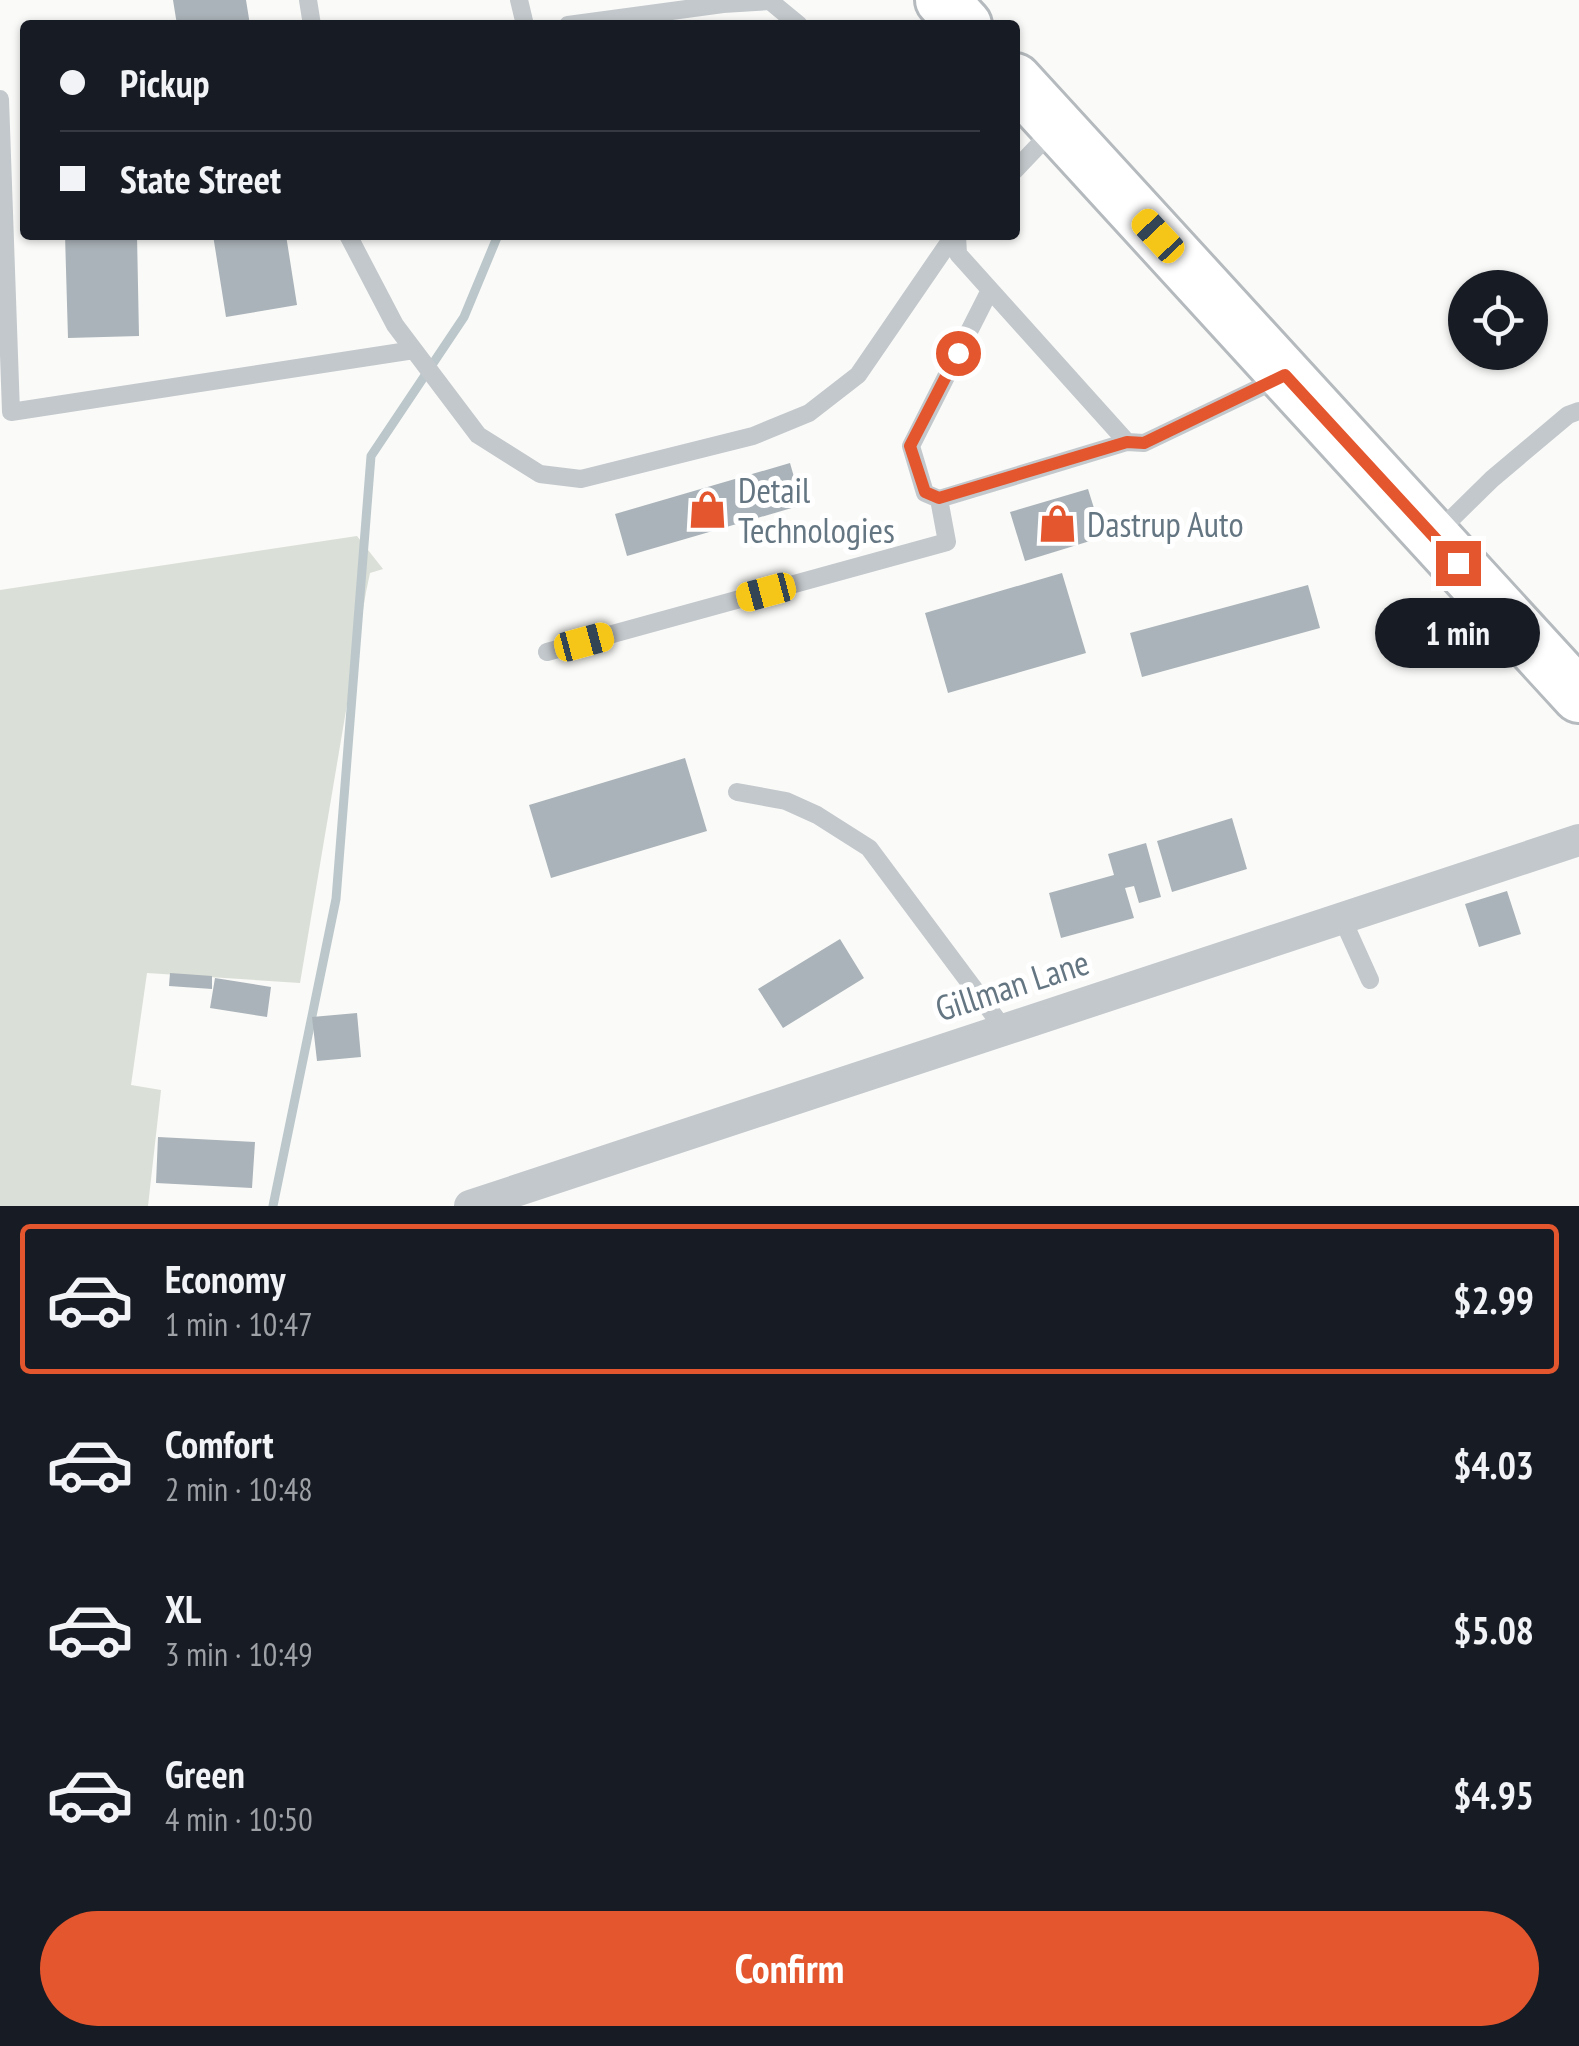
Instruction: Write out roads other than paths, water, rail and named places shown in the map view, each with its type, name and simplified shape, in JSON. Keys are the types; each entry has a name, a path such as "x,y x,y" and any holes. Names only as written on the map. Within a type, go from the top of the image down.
{"main road":[{"path":"942,0 960,20"},
{"path":"1020,85 1579,696"}],"street":[{"name":"Gillman Lane","path":"470,1206 1579,840"}],"lane":[{"path":"601,20 722,2 770,1 793,20"},
{"path":"0,99 6,413 414,350"},
{"path":"1020,165 1057,126"},
{"path":"351,240 395,325 478,435 540,474 581,479 753,436 809,414 858,376 953,240"},
{"path":"957,240 958,254 1127,442"},
{"path":"990,290 910,446 925,492 939,498 1127,442 1144,443 1285,375"},
{"path":"1434,537 1492,479 1568,415 1579,411"},
{"path":"548,652 948,542 939,498"},
{"path":"737,792 786,801 817,815 869,848 1004,1030"},
{"path":"1342,918 1370,980"}],"waterway":[{"path":"273,1206 336,899 371,456 464,317 496,240"}],"place":[{"name":"Detail Technologies","path":"708,510"},
{"name":"Dastrup Auto","path":"1057,524"}]}
